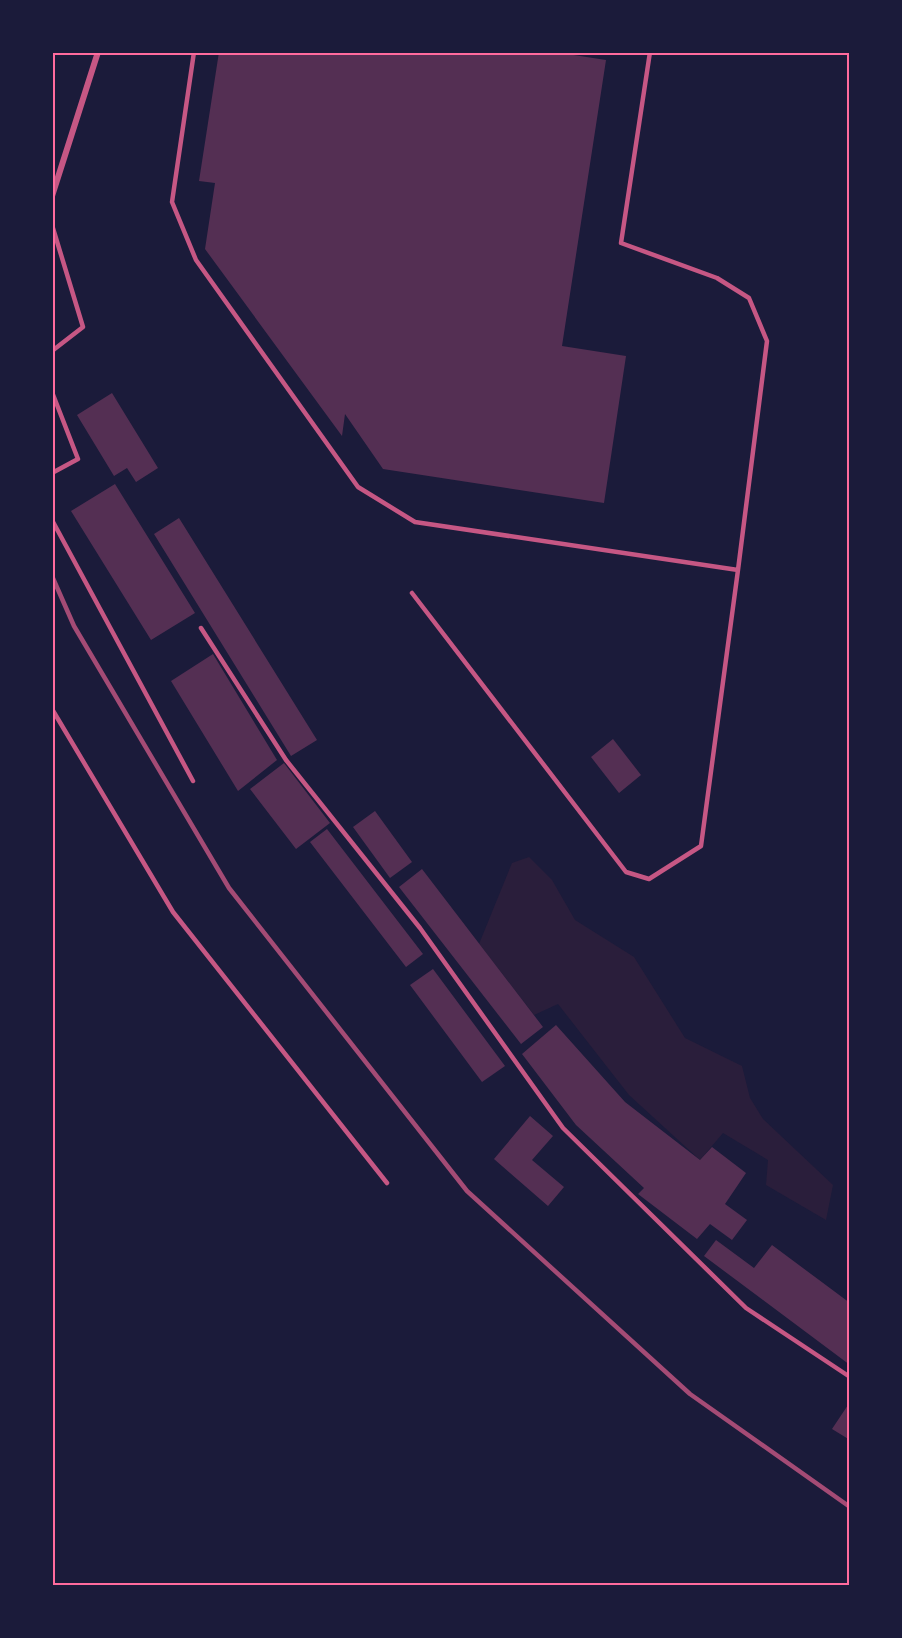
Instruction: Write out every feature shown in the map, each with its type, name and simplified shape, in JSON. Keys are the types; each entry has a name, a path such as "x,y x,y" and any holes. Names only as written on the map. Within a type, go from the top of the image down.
{"street":[{"path":"52,196 98,52"}],"lane":[{"path":"194,52 172,202 196,260 358,488 415,522 738,570"},
{"path":"412,593 626,872 649,879 701,846 767,341 749,298 717,278 621,243 650,52"},
{"path":"52,225 83,327 52,351"},
{"path":"52,392 78,459 52,473"},
{"path":"52,520 193,781"},
{"path":"201,628 286,760 420,928 563,1128 746,1308 849,1377"},
{"path":"52,709 173,912 387,1183"}],"shaded area":[{"path":"529,857 552,880 575,920 634,957 685,1038 742,1066 750,1098 763,1119 833,1185 826,1220 766,1185 768,1160 723,1133 700,1160 629,1095 558,1004 534,1015 479,944 512,863"}],"building":[{"path":"219,52 554,52 606,60 562,346 626,356 604,503 383,469 345,414 342,436 205,249 215,183 199,181"},
{"path":"112,393 158,468 136,482 127,468 114,476 77,415"},
{"path":"115,484 195,613 151,640 71,511"},
{"path":"179,518 317,740 291,756 154,534"},
{"path":"213,654 277,760 238,791 171,681"},
{"path":"613,739 641,775 619,793 591,757"},
{"path":"284,763 330,823 296,849 250,789"},
{"path":"375,811 412,862 390,878 353,827"},
{"path":"327,829 423,954 406,967 310,842"},
{"path":"422,869 543,1027 521,1044 399,887"},
{"path":"433,969 505,1066 482,1082 410,985"},
{"path":"556,1025 625,1102 700,1160 712,1147 746,1173 725,1204 747,1220 732,1240 710,1224 697,1239 638,1194 644,1188 576,1125 522,1054"},
{"path":"530,1116 553,1136 532,1160 564,1187 548,1206 494,1159"},
{"path":"716,1240 754,1268 772,1245 850,1303 850,1365 704,1256"},
{"path":"850,1402 850,1440 832,1429"}],"railway":[{"path":"52,576 74,626 229,888 467,1191 690,1394 850,1507"}]}
